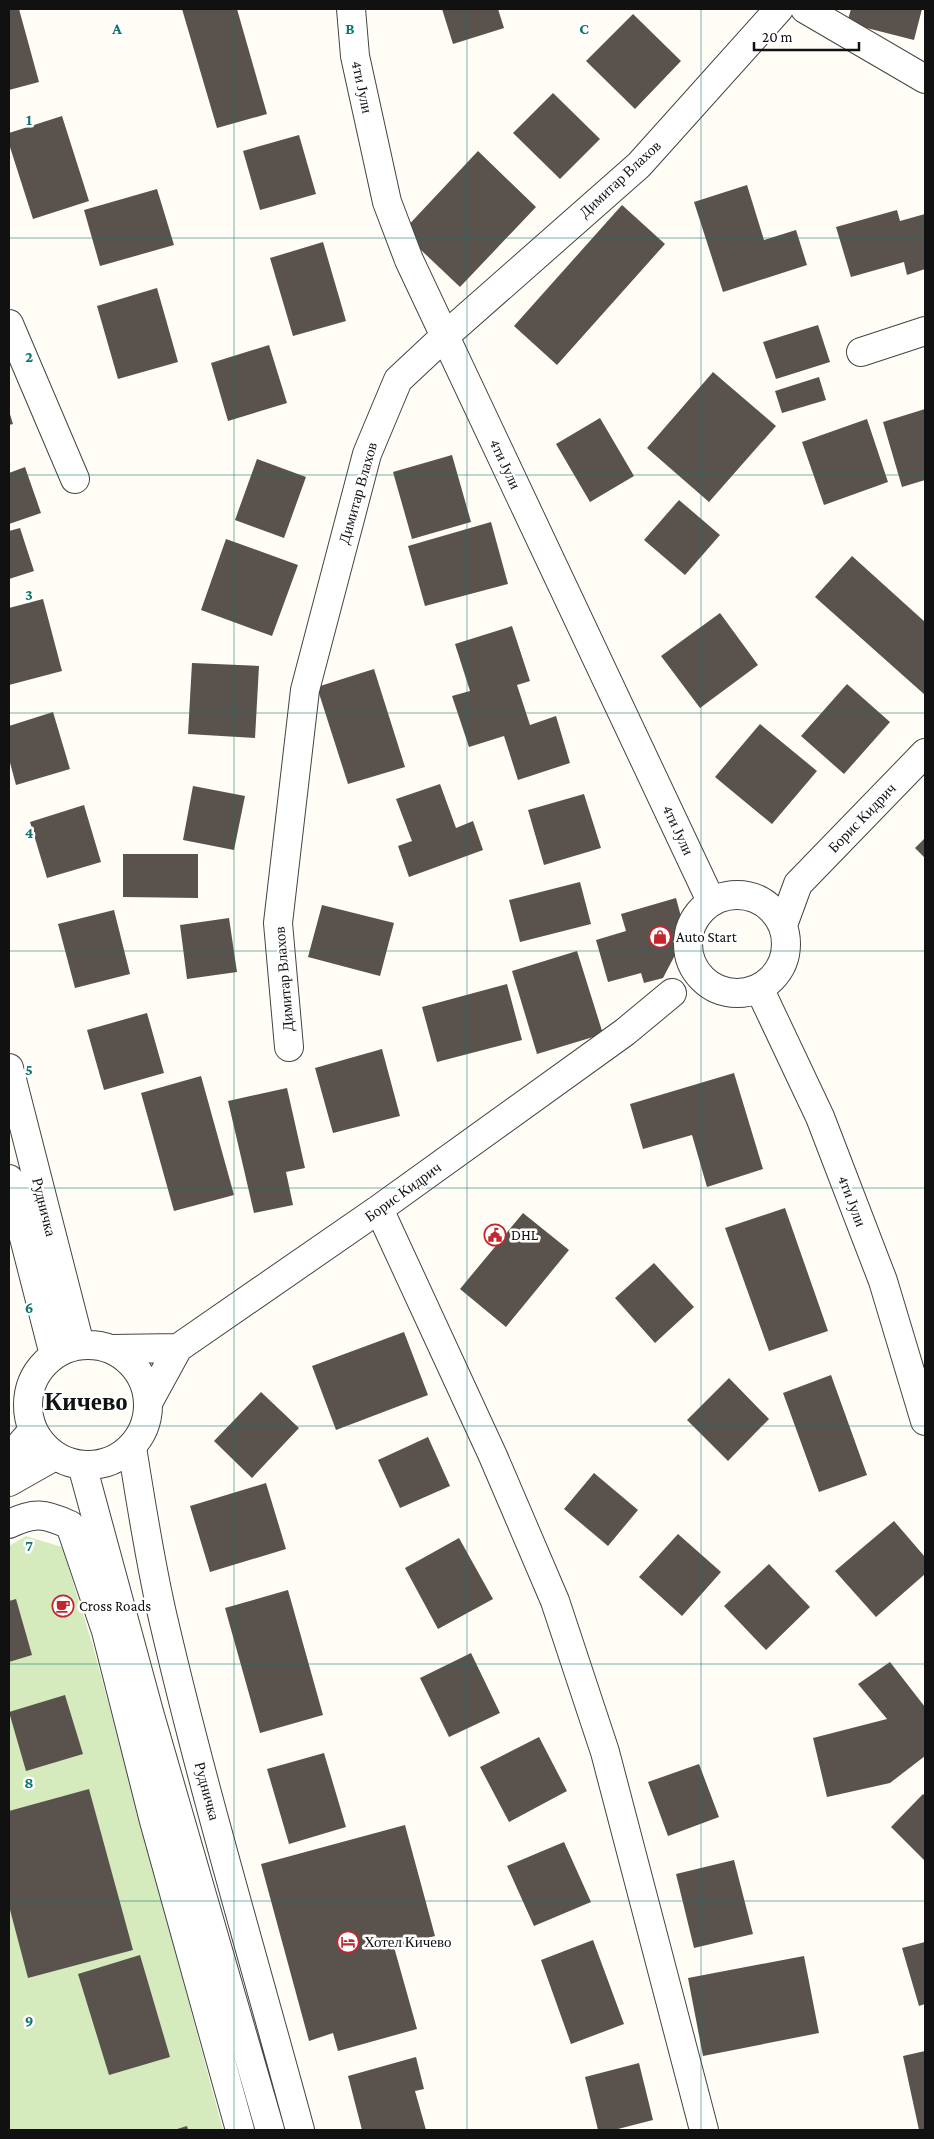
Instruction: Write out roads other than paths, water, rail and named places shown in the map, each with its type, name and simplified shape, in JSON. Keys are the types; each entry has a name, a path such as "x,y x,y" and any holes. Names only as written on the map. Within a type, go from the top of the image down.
{"street":[{"name":"4ти Јули","path":"352,9 355,56 387,202 409,260 711,901"},
{"name":"Димитар Влахов","path":"289,1046 278,923 305,690 367,454 398,380 445,336 639,165 779,9"},
{"path":"805,9 925,79"},
{"path":"9,324 75,479"},
{"path":"861,352 925,331"},
{"name":"Борис Кидрич","path":"798,884 925,753"},
{"path":"714,988 672,993 688,953 689,933 697,915 711,901 731,895 752,896 798,884"},
{"path":"783,925 798,884"},
{"path":"688,953 697,973 714,988 728,993 744,993 759,988 775,975 784,957 786,942 783,925 770,907 752,896"},
{"name":"4ти Јули","path":"759,988 820,1117 880,1272 925,1422"},
{"name":"Борис Кидрич","path":"149,1402 178,1348 379,1209 625,1032 672,993"},
{"name":"Рудничка","path":"9,1068 80,1345"},
{"name":"Рудничка","path":"9,1178 54,1355"},
{"path":"379,1209 493,1456 555,1601 605,1752 704,2130"},
{"path":"111,1349 126,1358 138,1370 145,1385 149,1402 148,1418 142,1434 132,1447 117,1458 100,1464 82,1465 55,1456 42,1444 33,1430 28,1414 28,1396 33,1381 42,1366 54,1355 67,1348 80,1345 96,1345 111,1349 178,1348"},
{"path":"9,1458 33,1430"},
{"name":"Рудничка","path":"132,1447 146,1535 163,1618 206,1786 300,2130"},
{"path":"9,1482 55,1456"},
{"path":"82,1465 151,1721 270,2130"},
{"path":"9,1524 26,1516 50,1516 70,1525 106,1631 154,1821 240,2130"}],"place":[{"name":"Auto Start","path":"660,937"},
{"name":"DHL","path":"495,1235"},
{"name":"Cross Roads","path":"63,1606"},
{"name":"Хотел Кичево","path":"348,1942"}],"district":[{"name":"Кичево","path":"86,1401"}]}
